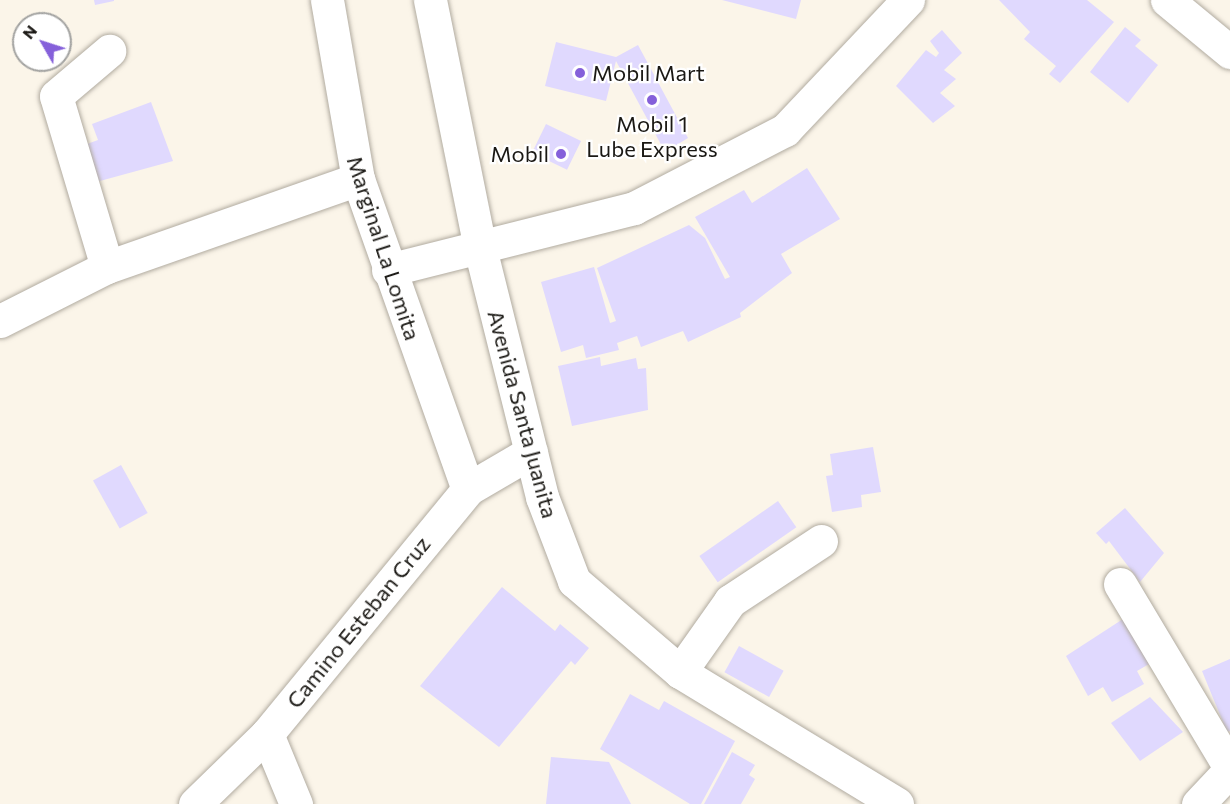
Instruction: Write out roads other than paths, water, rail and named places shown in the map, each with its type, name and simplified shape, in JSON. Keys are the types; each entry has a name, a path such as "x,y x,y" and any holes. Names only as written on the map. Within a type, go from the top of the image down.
{"street":[{"name":"Marginal La Lomita","path":"327,0 358,179 388,270 468,489"},
{"name":"Avenida Santa Juanita","path":"430,0 479,244 531,452 574,581 680,672 897,804"},
{"path":"388,270 479,244 634,208 786,130 908,0"},
{"path":"1167,0 1230,52"},
{"path":"107,267 56,96 109,51"},
{"path":"0,321 107,267 358,179"},
{"name":"Camino Esteban Cruz","path":"195,804 267,734 468,489 531,452"},
{"path":"680,672 730,600 821,541"},
{"path":"1120,584 1230,769 1198,804"},
{"path":"267,734 296,804"}],"place":[{"name":"Mobil Mart","path":"580,73"},
{"name":"Mobil 1 Lube Express","path":"652,100"},
{"name":"Mobil","path":"561,154"}]}
